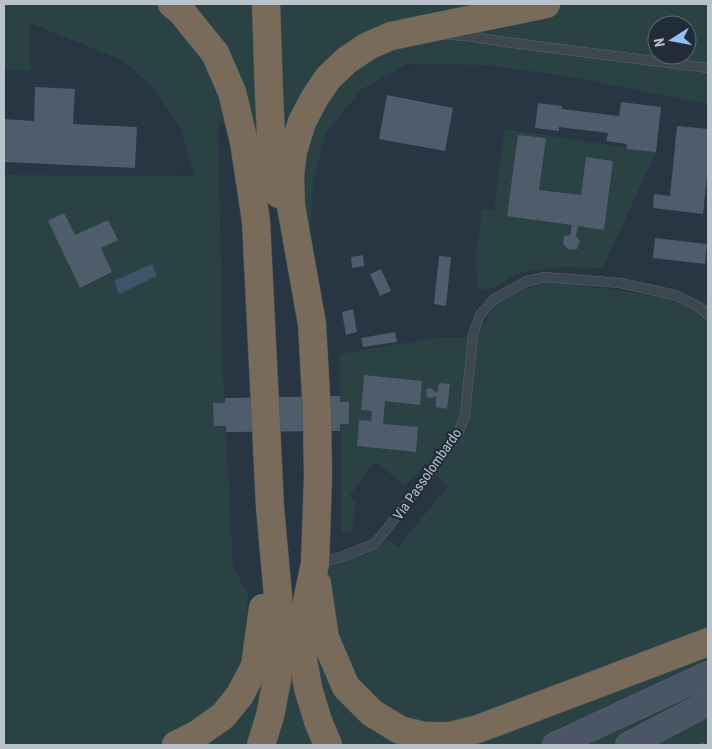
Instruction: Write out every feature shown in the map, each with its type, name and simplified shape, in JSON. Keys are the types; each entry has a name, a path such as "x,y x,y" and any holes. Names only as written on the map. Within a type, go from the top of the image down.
{"highway":[{"path":"172,4 215,53 232,92 244,142 256,221"},
{"path":"253,4 253,137 256,221 270,507 278,596 277,680 270,716 261,745"},
{"path":"266,4 272,156 281,210 312,324"},
{"path":"546,4 391,36 368,46 347,60 328,78 302,122 293,151 290,176 291,206 312,324 318,477 315,564 325,638 346,686 372,713 400,730 424,736 450,736 478,729 708,642"},
{"path":"176,745 196,735 223,716 240,695 255,666 264,603 270,507"},
{"path":"315,564 303,620 303,659 308,688 328,745"}],"main road":[{"path":"555,745 708,674"},
{"path":"628,745 708,703"}],"lane":[{"path":"410,33 468,36 708,68"},
{"name":"Via Passolombardo","path":"315,564 341,557 374,544 427,478 458,434 466,415 473,335 480,315 494,299 527,281 545,277 620,283 675,295 698,306 708,316"}],"path":[{"path":"700,745 708,741"}],"green space":[{"path":"4,4 708,4 708,104 559,75 485,65 408,64 362,89 325,134 313,184 310,231 297,174 307,135 218,123 223,371 233,568 248,593 246,630 313,651 322,566 389,540 398,547 448,486 426,464 405,485 375,462 349,496 356,502 352,533 341,532 340,354 440,337 478,337 496,302 535,279 708,303 708,745 4,745 4,175 194,176 181,129 155,89 122,60 30,23 30,71 4,70"},
{"path":"504,129 656,152 603,268 561,267 518,273 489,290 477,289 476,254 482,209 494,210"}],"water":[{"path":"152,264 157,276 119,294 114,281"}],"building":[{"path":"35,87 75,89 73,124 137,127 135,168 4,162 4,119 34,121"},
{"path":"387,95 453,108 445,151 379,139"},
{"path":"621,102 661,107 656,152 626,149 627,144 606,141 608,133 559,127 559,131 535,128 538,103 562,106 562,109 619,116"},
{"path":"677,126 708,129 708,165 703,214 653,208 654,194 670,196"},
{"path":"518,135 546,138 539,190 581,195 586,157 613,161 604,230 578,226 576,236 580,241 577,249 569,250 563,244 564,236 570,235 572,225 507,216"},
{"path":"64,213 75,235 108,220 118,240 101,248 112,272 80,288 48,221"},
{"path":"655,238 707,244 705,264 653,258"},
{"path":"363,255 364,266 352,268 351,257"},
{"path":"439,256 451,257 446,306 434,304"},
{"path":"381,269 391,291 380,296 370,274"},
{"path":"353,309 357,332 346,335 342,312"},
{"path":"395,332 397,342 363,347 361,338"},
{"path":"364,375 422,381 420,405 385,401 383,424 418,427 416,452 357,446 359,420 371,421 372,411 361,410"},
{"path":"439,383 450,384 447,409 436,407 436,396 432,398 427,397 426,390 430,388 437,393"},
{"path":"340,396 340,402 349,402 349,424 340,424 340,431 226,432 226,426 214,426 213,403 225,403 225,398"}]}
